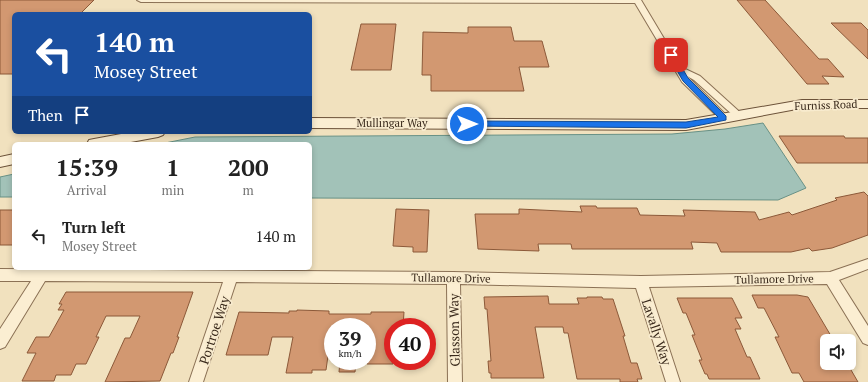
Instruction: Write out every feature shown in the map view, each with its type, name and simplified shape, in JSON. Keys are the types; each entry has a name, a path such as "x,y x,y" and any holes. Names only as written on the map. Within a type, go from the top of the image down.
{"street":[{"path":"141,0 637,0 680,69 685,80 724,118"},
{"path":"680,69 697,78 738,115"},
{"name":"Furniss Road","path":"738,115 802,104 868,104"},
{"name":"Mullingar Way","path":"312,123 686,125 738,115"},
{"path":"105,142 147,134"},
{"path":"0,162 12,159"},
{"path":"830,278 868,264"},
{"name":"Tullamore Drive","path":"0,274 453,278 641,282 830,278 868,338"},
{"path":"0,342 42,275"},
{"name":"Portroe Way","path":"196,382 231,277"},
{"name":"Glasson Way","path":"453,278 455,382"},
{"name":"Lavally Way","path":"641,282 673,382"}],"water":[{"path":"763,123 806,188 778,200 312,198 312,142 170,142 195,137 672,134 725,129"},
{"path":"12,174 12,197 0,197 0,177"}],"building":[{"path":"0,0 94,0 82,12 12,12 12,74 0,74"},
{"path":"737,0 765,0 819,59 828,59 844,77 822,76 829,84 807,84"},
{"path":"831,23 861,23 868,30 868,59"},
{"path":"361,24 396,24 391,70 351,70"},
{"path":"468,27 511,27 514,41 542,41 549,67 519,67 524,91 431,91 431,75 422,75 423,32 468,33"},
{"path":"779,136 844,136 845,138 868,138 868,163 797,163"},
{"path":"864,192 868,196 868,235 832,248 812,251 809,248 791,252 721,252 717,243 691,242 693,249 572,249 571,244 538,244 539,251 478,249 475,214 519,214 519,209 582,212 580,206 596,206 597,208 637,208 640,215 685,216 683,210 755,212 759,220 789,212 792,215 837,200 835,198"},
{"path":"396,209 429,210 427,252 413,252 413,247 393,246"},
{"path":"0,210 12,210 12,245 0,245"},
{"path":"66,292 193,292 177,337 179,337 160,381 105,382 125,338 130,338 140,316 106,316 96,337 99,337 86,364 76,364 71,375 56,375 54,381 22,381 36,353 27,353 36,337 49,337 64,310 58,310 62,304 59,304"},
{"path":"752,295 797,295 808,297 830,334 820,334 820,370 851,370 858,382 804,382 799,373 792,373 775,337 779,337 764,308 758,308"},
{"path":"548,296 549,304 579,304 577,298 587,297 613,299 625,336 623,336 631,363 637,363 642,379 637,379 638,382 620,382 620,379 577,379 568,333 564,333 563,327 535,327 544,378 491,378 488,361 491,361 487,309 485,309 484,297"},
{"path":"677,298 732,298 742,318 735,318 741,329 735,329 747,357 750,357 760,379 709,379 707,374 705,374 699,360 702,360 692,335 695,335 686,313 683,313"},
{"path":"289,311 329,311 329,314 404,312 404,318 384,318 384,364 376,364 376,318 324,318 324,370 312,370 312,373 286,373 293,337 272,337 268,355 226,355 239,312 289,313"},
{"path":"339,370 355,370 355,372 339,372"}],"route":[{"path":"467,124 686,125 724,118 685,80 671,55"}]}
